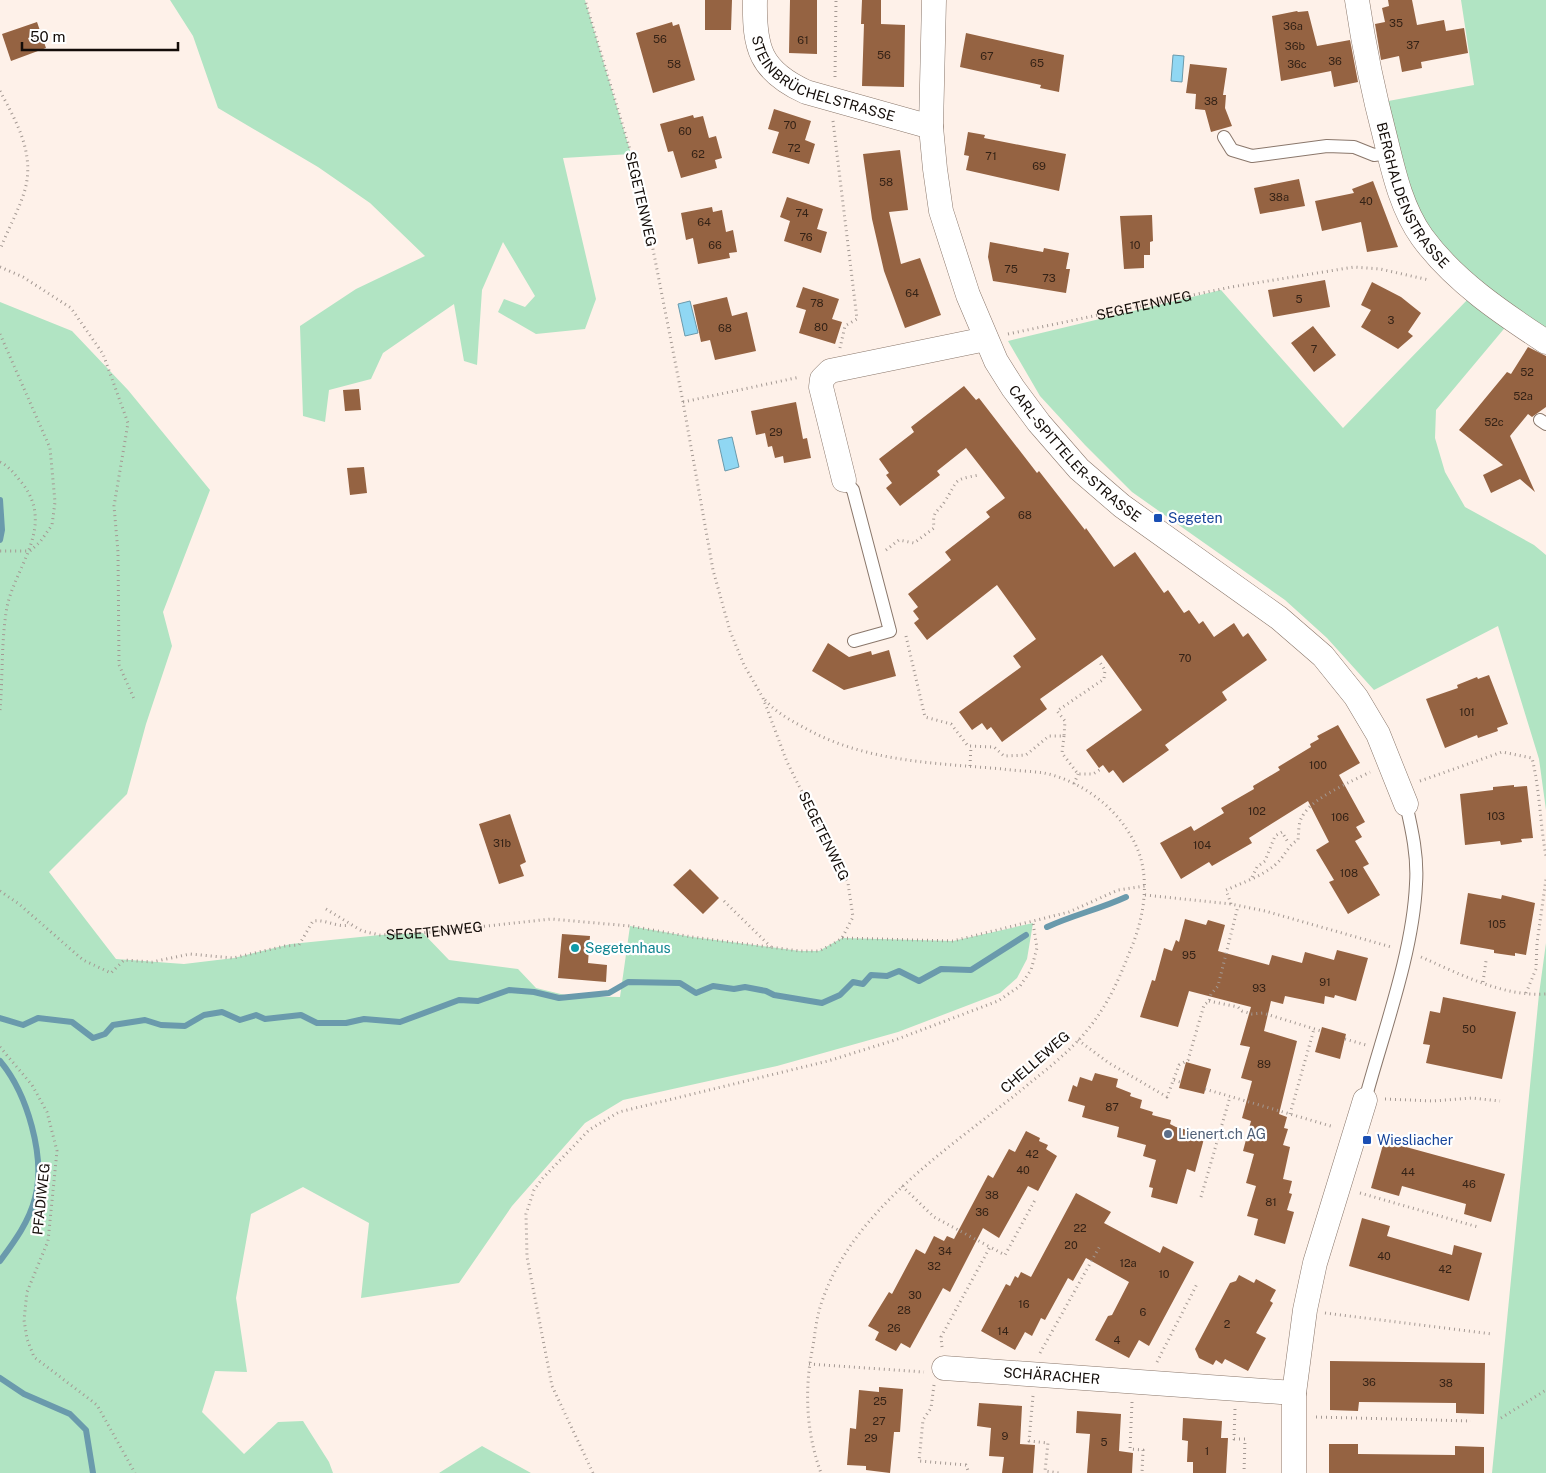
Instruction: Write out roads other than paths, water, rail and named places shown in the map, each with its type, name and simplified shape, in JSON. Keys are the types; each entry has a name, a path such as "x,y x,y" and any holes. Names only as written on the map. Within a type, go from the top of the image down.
{"street":[{"name":"STEINBRÜCHELSTRASSE","path":"755,0 757,41 765,61 774,74 788,84 806,92 931,127"},
{"name":"CARL-SPITTELER-STRASSE","path":"934,0 931,127 941,211 953,252 986,339 1013,388 1039,423 1079,468 1122,506 1279,618 1328,662 1356,697 1378,734 1403,796"},
{"name":"BERGHALDENSTRASSE","path":"1357,0 1377,105 1389,153 1402,197 1422,237 1469,286 1546,342"},
{"path":"844,480 821,387 832,374 986,339"},
{"path":"1294,1473 1294,1392 1305,1310 1315,1263 1365,1100"},
{"name":"SCHÄRACHER","path":"938,1378 1035,1374 1294,1392"}],"lane":[{"path":"1224,137 1232,150 1252,156 1327,146 1354,147 1374,155 1389,153"},
{"path":"844,480 853,490 890,631 854,641"},
{"path":"1365,1100 1406,951 1416,883 1414,841 1403,796"}],"water":[{"path":"1173,55 1184,56 1182,82 1171,81"},
{"path":"690,301 698,333 685,336 678,304"},
{"path":"732,437 739,467 725,471 718,440"}],"waterway":[{"path":"0,500 2,530 0,540"},
{"path":"1047,927 1126,897"},
{"path":"0,1018 23,1025 38,1018 72,1022 93,1038 105,1034 113,1025 145,1020 161,1025 185,1026 204,1015 222,1012 240,1020 256,1015 265,1019 301,1015 317,1023 346,1023 364,1019 400,1022 459,1000 478,1001 509,990 534,992 559,998 609,993 628,982 680,983 696,993 713,986 734,989 745,987 766,991 774,995 822,1003 840,995 853,982 863,984 871,975 887,976 899,971 919,981 941,969 971,970 1026,935"},
{"path":"0,1061 10,1074 26,1108 32,1126 38,1164 38,1182 29,1215 11,1247 0,1261"},
{"path":"0,1378 24,1394 70,1414 86,1430 93,1473"}],"place":[{"name":"Segeten","path":"1158,518"},
{"name":"Segetenhaus","path":"575,948"},
{"name":"Lienert.ch AG","path":"1168,1134"},
{"name":"Wiesliacher","path":"1367,1140"}]}
